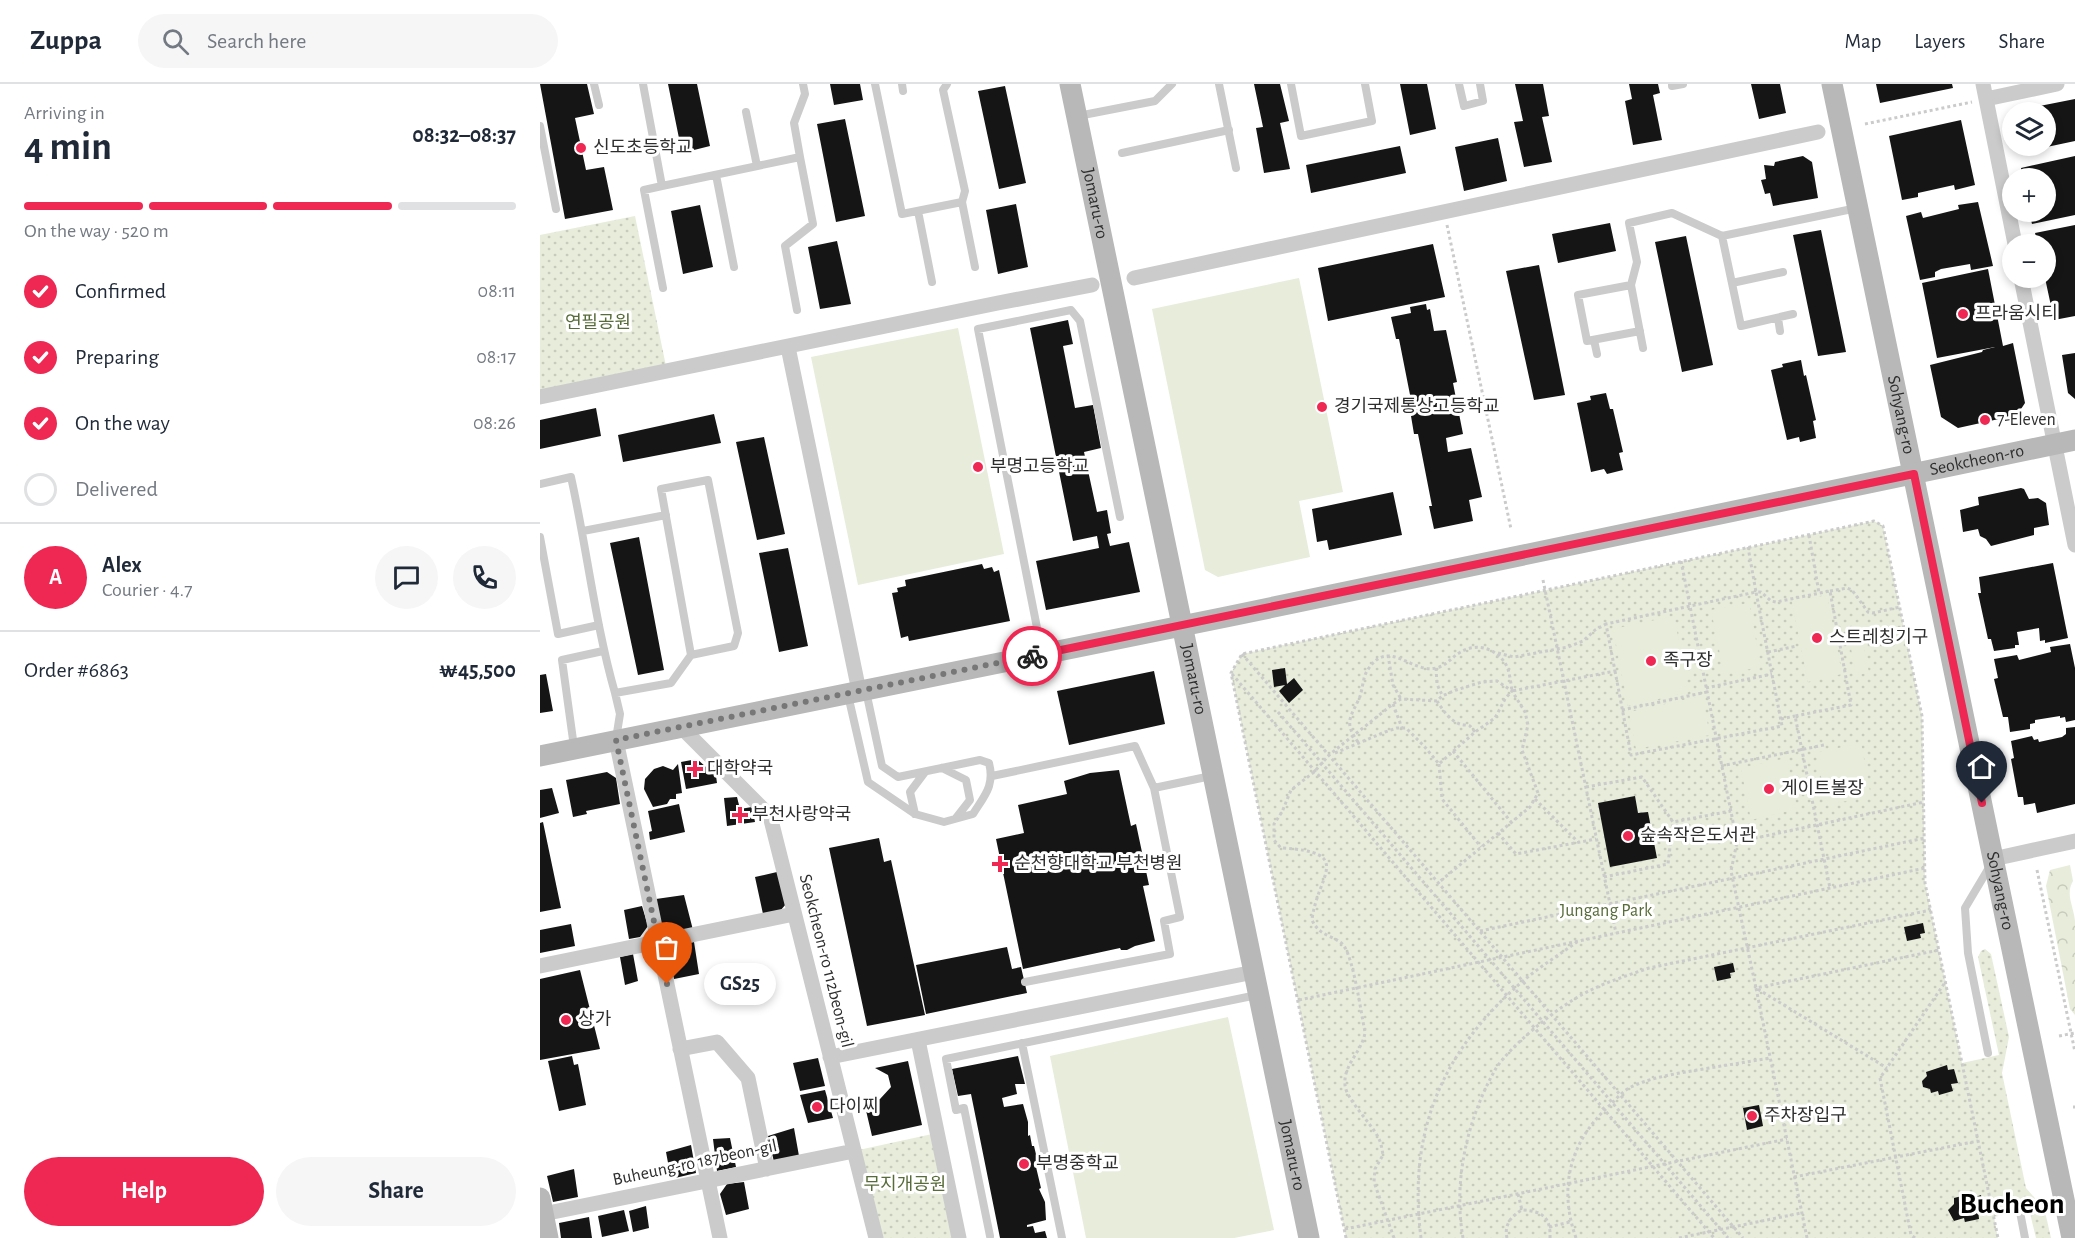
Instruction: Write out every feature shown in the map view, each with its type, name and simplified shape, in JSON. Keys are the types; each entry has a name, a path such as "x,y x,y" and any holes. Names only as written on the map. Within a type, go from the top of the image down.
{"street":[{"name":"Jomaru-ro","path":"1070,84 1309,1238"},
{"name":"Sohyang-ro","path":"1832,84 2072,1238"},
{"path":"2013,234 1984,92 2057,84"},
{"path":"1134,278 1818,132"},
{"path":"540,397 1092,285"},
{"path":"2024,288 2065,442 2075,545"},
{"path":"788,347 857,691"},
{"name":"Seokcheon-ro","path":"540,756 1181,626 2065,442"},
{"name":"Seokcheon-ro 112beon-gil","path":"681,727 770,816 876,1238"},
{"path":"616,740 720,1238"},
{"path":"1994,859 2075,841"},
{"path":"540,966 795,914"},
{"path":"831,1057 1254,972"},
{"path":"918,1040 958,1238"},
{"path":"680,1049 717,1042 748,1078 767,1169"},
{"name":"Buheung-ro 187beon-gil","path":"542,1206 708,1181 854,1151"},
{"path":"542,1206 548,1238"}],"lane":[{"path":"594,84 598,105"},
{"path":"643,84 662,186"},
{"path":"797,310 785,246 813,224 794,123 805,94 803,84"},
{"path":"875,84 902,214 962,202"},
{"path":"947,84 943,90 965,190 962,202 975,267"},
{"path":"1077,117 1155,101 1172,84"},
{"path":"1219,84 1236,168"},
{"path":"1291,84 1301,136 1372,121 1365,84"},
{"path":"1459,84 1464,106 1483,101 1480,84"},
{"path":"1672,84 1672,86 1683,84"},
{"path":"746,112 757,166"},
{"path":"540,126 556,209"},
{"path":"1122,153 1229,130"},
{"path":"663,288 644,190 800,157"},
{"path":"716,175 734,267"},
{"path":"1643,348 1631,285 1637,262 1629,223 1672,213 1722,236 1858,208"},
{"path":"918,211 932,282"},
{"path":"1722,236 1741,326 1793,314"},
{"path":"1732,283 1783,272"},
{"path":"1631,285 1578,295 1587,341 1640,331"},
{"path":"1042,654 978,329 1071,310 1080,321 1120,517"},
{"path":"1778,318 1780,331"},
{"path":"1594,340 1597,354"},
{"path":"540,484 571,477 583,531 603,651 620,714 616,740"},
{"path":"615,693 671,683 691,655 734,646 738,633 708,480 661,489 691,655"},
{"path":"583,531 666,515"},
{"path":"540,537 558,634 599,626"},
{"path":"575,749 562,660 603,651"},
{"path":"857,691 882,766 898,777 980,760 989,763 992,776 990,786 973,814 944,822 915,814 868,782 857,691"},
{"path":"992,776 1135,746 1154,788 1180,917 1164,921 1170,954 1025,982"},
{"path":"942,768 966,780 970,800 955,819"},
{"path":"915,814 910,792 925,772"},
{"path":"1154,788 1212,775"},
{"path":"1988,1053 1968,952 1965,909 1994,859"},
{"path":"990,1236 964,1108 956,1110 946,1059 1258,994"},
{"path":"1022,1044 1062,1238"},
{"path":"2020,1212 2025,1238"}],"path":[{"path":"1865,124 1984,92"},
{"path":"1444,211 1511,530"},
{"path":"1346,1238 1231,673 1242,654 1874,521 1884,526 1922,716 1925,883 1998,1238"},
{"path":"1809,535 1820,593"},
{"path":"1606,624 1631,755 1782,726 1748,547"},
{"path":"1681,561 1737,842 1731,871 1732,878 1807,1238"},
{"path":"1543,580 1616,933"},
{"path":"1358,742 1349,727 1349,719 1360,698 1365,674 1371,664 1388,655 1399,657 1427,669 1444,665 1459,653 1477,647 1514,657 1584,642 1595,630 1606,624 1756,592 1761,592 1774,602 1847,588 1852,590 1865,609 1873,613 1900,607"},
{"path":"1781,719 1851,705 1830,591"},
{"path":"1768,652 1797,646"},
{"path":"1497,653 1507,667 1512,691"},
{"path":"1242,654 1743,1238"},
{"path":"1388,655 1393,685 1401,699"},
{"path":"1436,668 1437,684 1443,696"},
{"path":"1439,764 1474,732 1495,718 1512,691 1615,671"},
{"path":"1231,673 1714,1238"},
{"path":"1622,710 1772,674"},
{"path":"1394,1238 1374,1181 1375,1168 1383,1155 1379,1138 1355,1106 1345,1086 1348,1064 1365,1038 1350,964 1343,945 1321,932 1312,920 1317,897 1326,876 1325,861 1315,852 1281,848 1274,840 1274,821 1282,812 1291,790 1353,735 1401,699 1437,701 1468,685 1488,681 1502,684 1512,691 1526,712 1528,725 1522,750 1538,793 1530,807 1438,883"},
{"path":"1437,701 1447,715 1460,724 1470,726 1474,732"},
{"path":"1393,704 1402,728"},
{"path":"1278,712 1728,1238"},
{"path":"1796,716 1830,888"},
{"path":"1329,755 1386,732 1406,728 1439,764 1442,799 1481,847"},
{"path":"1721,766 1824,745"},
{"path":"1454,751 1511,822"},
{"path":"1586,787 1642,777 1673,822 1668,864 1604,877"},
{"path":"1535,799 1578,842"},
{"path":"1737,842 1924,802"},
{"path":"1673,822 1731,811"},
{"path":"1498,833 1516,854 1596,839"},
{"path":"1480,932 1925,838"},
{"path":"1298,1000 1925,868"},
{"path":"2037,870 2073,1033 2075,1053"},
{"path":"1463,1238 1460,1192 1467,1139 1474,1115 1496,1070 1511,1051 1572,1000 1611,981 1649,968 1931,910"},
{"path":"1421,1238 1417,1184 1419,1161 1434,1102 1444,1078 1467,1039 1507,996 1523,981 1578,941"},
{"path":"1756,988 1939,950"},
{"path":"1915,1238 1911,1235 1880,1078 1946,981"},
{"path":"1756,988 1887,1068"},
{"path":"2059,1036 2073,1033"},
{"path":"1576,1238 1570,1222 1568,1184 1573,1154 1592,1122 1604,1110 1629,1088 1662,1076 1770,1058"},
{"path":"1345,1229 1787,1139"},
{"path":"1794,1177 1978,1140"},
{"path":"1518,1194 1522,1210"},
{"path":"1507,1238 1507,1224 1514,1214 1522,1210 1542,1214 1550,1227 1550,1238"},
{"path":"1679,1238 1802,1213"},
{"path":"1550,1227 1570,1222"}],"green space":[{"name":"연필공원","path":"635,216 667,371 540,397 540,235"},
{"path":"1299,278 1343,492 1299,501 1310,557 1218,577 1205,570 1152,309"},
{"path":"958,328 1004,554 858,585 811,357"},
{"name":"Jungang Park","path":"1874,521 1883,526 1922,716 1925,883 1962,1063 1999,1055 1978,957 1985,949 1991,954 2009,1037 2002,1073 2026,1188 2040,1204 2046,1216 2051,1238 2036,1238 2029,1209 1994,1217 1998,1238 1346,1238 1231,673 1242,654"},
{"name":"스트레칭기구","path":"1827,595 1842,674 1808,682 1792,602"},
{"path":"1749,603 1761,667 1724,674 1711,610"},
{"name":"족구장","path":"1674,616 1689,692 1628,706 1613,629"},
{"path":"1866,624 1869,635 1862,637 1869,673 1856,675 1847,627"},
{"path":"1702,696 1710,735 1636,749 1629,712"},
{"name":"게이트볼장","path":"1861,743 1871,796 1827,805 1816,753"},
{"name":"게이트볼장","path":"1787,758 1797,809 1751,820 1741,768"},
{"path":"2070,865 2073,881 2070,896 2075,921 2075,1015 2070,1009 2046,886 2050,870"},
{"path":"1228,1017 1274,1230 1234,1238 1086,1238 1050,1056"},
{"name":"무지개공원","path":"937,1133 959,1238 876,1238 854,1151"}],"building":[{"name":"신도초등학교","path":"540,84 587,84 594,114 575,118 586,170 604,167 613,210 565,219"},
{"path":"668,84 697,84 710,146 682,153"},
{"path":"830,84 860,84 863,100 834,105"},
{"path":"1254,84 1280,84 1289,121 1280,123 1290,169 1264,173 1256,128 1263,127"},
{"path":"1400,84 1427,84 1436,129 1410,135"},
{"path":"1515,84 1543,84 1549,116 1542,117 1552,162 1524,167 1514,122 1523,121"},
{"path":"1629,84 1658,84 1660,93 1653,95 1662,140 1633,145 1625,101 1632,99"},
{"path":"1751,84 1780,84 1786,113 1759,119"},
{"path":"1876,84 1952,84 1953,88 1880,103"},
{"path":"1005,86 1026,183 999,189 978,91"},
{"path":"2075,99 2075,141 2056,145 2056,103"},
{"path":"845,119 865,216 836,222 817,124"},
{"path":"1961,120 1975,185 1955,190 1954,185 1918,193 1918,197 1902,200 1889,136"},
{"path":"1498,138 1507,181 1464,191 1455,147"},
{"path":"1400,146 1406,173 1311,193 1306,165"},
{"path":"1803,156 1812,162 1818,198 1773,206 1770,193 1765,194 1761,180 1766,179 1764,165 1774,166 1775,162"},
{"path":"2075,156 2075,215 2056,219 2056,168 2021,168"},
{"path":"1978,202 1993,266 1971,270 1970,264 1941,269 1935,272 1935,277 1920,280 1906,216 1921,212 1923,218 1959,209 1958,205"},
{"path":"1016,204 1028,267 998,274 986,210"},
{"path":"700,205 713,267 683,274 671,211"},
{"path":"1610,223 1616,251 1558,263 1552,234"},
{"path":"2075,225 2075,316 2054,320 2047,288 2056,288 2056,234 2035,233"},
{"path":"1821,230 1846,352 1818,356 1793,235"},
{"path":"1686,236 1713,365 1682,372 1655,242"},
{"path":"837,241 851,304 820,309 808,247"},
{"path":"1433,244 1445,297 1328,321 1318,268"},
{"path":"1539,265 1565,395 1534,400 1506,271"},
{"path":"1988,269 2003,346 2013,343 2025,403 2017,415 1958,428 1941,417 1930,365 1995,347 1937,358 1922,283"},
{"name":"경기국제통상고등학교","path":"1426,304 1427,310 1430,309 1434,331 1446,330 1457,382 1453,383 1463,434 1446,438 1448,452 1471,448 1482,497 1469,500 1473,521 1434,529 1429,506 1432,506 1418,434 1414,434 1410,410 1413,410 1399,339 1396,339 1391,317 1411,313 1410,307"},
{"path":"1068,320 1073,344 1063,346 1075,408 1093,405 1101,448 1084,452 1097,512 1107,510 1111,533 1107,534 1110,546 1129,542 1140,592 1046,610 1036,561 1099,548 1097,536 1073,541 1030,328"},
{"path":"2075,353 2075,399 2068,393 2062,355"},
{"path":"1801,360 1816,420 1813,421 1816,438 1800,442 1799,437 1787,440 1771,370 1783,367 1782,364"},
{"path":"1606,393 1610,409 1613,409 1623,452 1619,453 1623,470 1607,474 1604,469 1591,472 1577,403 1591,400 1590,396"},
{"path":"596,408 601,436 540,449 540,420"},
{"path":"714,414 721,443 623,462 618,435"},
{"path":"764,437 785,534 757,540 736,442"},
{"path":"2024,489 2029,499 2038,498 2046,503 2049,525 2034,528 2034,535 1991,546 1986,539 1980,536 1978,529 1963,532 1960,510 1979,505 1978,497"},
{"path":"1393,492 1402,535 1329,550 1327,540 1317,542 1312,509"},
{"path":"639,537 664,670 638,675 610,543"},
{"path":"788,548 808,646 779,652 759,553"},
{"path":"2053,563 2068,638 2045,643 2045,640 2040,641 2039,628 2017,632 2019,645 2015,645 2015,648 1994,651 1991,639 1988,639 1978,593 1981,593 1979,577"},
{"path":"982,564 984,569 992,567 994,572 999,570 1010,621 909,641 908,636 901,638 892,593 898,592 897,588 906,586 905,580"},
{"path":"2070,644 2075,668 2075,720 2066,722 2065,717 2060,718 2060,716 2035,720 2035,723 2030,724 2030,729 2010,732 2008,717 2003,717 1994,679 1998,678 1994,659 2017,655 2019,660 2051,652 2050,647"},
{"path":"1285,668 1287,684 1294,678 1303,690 1289,703 1279,691 1285,685 1274,687 1272,670"},
{"path":"1154,671 1165,724 1069,745 1057,691"},
{"path":"546,674 553,711 540,713 540,675"},
{"path":"2075,727 2075,804 2037,813 2035,803 2024,805 2023,797 2018,797 2011,759 2014,758 2011,741 2032,736 2039,742 2062,737 2066,734 2066,728"},
{"name":"대학약국","path":"697,759 716,776 717,783 686,789 681,762"},
{"path":"678,764 682,793 676,794 676,799 670,799 667,804 653,807 644,789 645,779 654,769 663,766 673,770"},
{"path":"1119,770 1131,826 1136,824 1149,885 1143,886 1155,941 1127,950 1120,948 1023,969 996,839 1024,833 1018,805 1067,794 1064,781 1090,773"},
{"path":"607,772 616,778 620,804 586,811 587,814 573,817 566,780"},
{"path":"552,788 559,813 540,818 540,790"},
{"name":"숲속작은도서관","path":"1635,796 1638,813 1648,812 1657,858 1610,867 1598,803"},
{"name":"부천사랑약국","path":"737,797 740,809 752,807 755,822 727,826 724,798"},
{"path":"679,804 685,832 650,840 649,832 652,831 648,811"},
{"path":"543,822 561,908 540,912 540,823"},
{"path":"879,838 884,862 891,860 925,1015 867,1026 829,848"},
{"path":"777,872 786,904 780,911 763,914 755,877"},
{"path":"684,895 693,930 667,935 663,933 656,899"},
{"path":"642,906 648,926 640,937 629,939 624,910"},
{"path":"1923,923 1925,933 1920,934 1921,938 1907,941 1904,927"},
{"path":"571,924 575,946 540,953 540,930"},
{"path":"694,942 699,974 674,979 670,959 677,945"},
{"path":"1007,947 1012,969 1021,967 1027,993 926,1014 916,965"},
{"path":"633,954 638,981 625,985 620,957"},
{"path":"1733,963 1735,972 1730,973 1731,978 1717,981 1714,967"},
{"name":"상가","path":"580,970 600,1049 540,1060 540,979"},
{"path":"572,1056 574,1065 578,1064 586,1105 559,1111 548,1061"},
{"name":"부명중학교","path":"1018,1056 1025,1084 1015,1084 1017,1094 1002,1098 1004,1107 1023,1104 1028,1122 1028,1136 1030,1135 1032,1146 1034,1146 1039,1167 1036,1167 1041,1188 1039,1189 1045,1202 1046,1220 1027,1225 1027,1227 1033,1226 1035,1233 1045,1231 1047,1238 1000,1238 971,1094 958,1096 952,1069"},
{"path":"818,1058 825,1086 800,1091 793,1063"},
{"path":"908,1061 922,1125 872,1136 864,1102 880,1099 891,1087 888,1075 875,1068"},
{"path":"1947,1065 1948,1070 1954,1069 1958,1083 1951,1084 1953,1091 1939,1095 1938,1091 1931,1093 1930,1089 1923,1087 1922,1081 1927,1076 1926,1072"},
{"name":"다이찌","path":"825,1090 833,1118 808,1123 800,1095"},
{"name":"주차장입구","path":"1759,1105 1763,1126 1747,1130 1743,1108"},
{"path":"794,1128 799,1156 774,1162 768,1136"},
{"path":"730,1138 736,1167 717,1171 713,1139"},
{"path":"691,1145 696,1173 671,1179 666,1152"},
{"path":"574,1169 578,1197 553,1202 547,1176"},
{"path":"744,1182 749,1209 726,1215 720,1194 727,1184"},
{"path":"1974,1193 1975,1197 1981,1195 1983,1208 1978,1210 1979,1219 1965,1222 1964,1218 1954,1221 1948,1210 1954,1204 1954,1198"},
{"path":"646,1206 649,1228 633,1232 629,1211"},
{"path":"624,1210 629,1231 602,1237 598,1216"},
{"path":"589,1217 592,1238 561,1238 559,1223"}],"way so far":[{"path":"667,984 616,740 1032,656"}],"place":[{"name":"신도초등학교","path":"581,148"},
{"name":"프라움시티","path":"1963,314"},
{"name":"경기국제통상고등학교","path":"1322,407"},
{"name":"7-Eleven","path":"1985,420"},
{"name":"부명고등학교","path":"978,467"},
{"name":"스트레칭기구","path":"1817,638"},
{"name":"족구장","path":"1651,661"},
{"name":"대학약국","path":"695,769"},
{"name":"게이트볼장","path":"1769,789"},
{"name":"부천사랑약국","path":"740,815"},
{"name":"숲속작은도서관","path":"1628,836"},
{"name":"순천향대학교 부천병원","path":"1000,864"},
{"name":"GS25","path":"667,984"},
{"name":"상가","path":"566,1020"},
{"name":"다이찌","path":"817,1107"},
{"name":"주차장입구","path":"1752,1116"},
{"name":"부명중학교","path":"1024,1164"}],"district":[{"name":"Bucheon","path":"2012,1204"}],"route":[{"path":"1032,656 1914,474 1982,803"}]}
